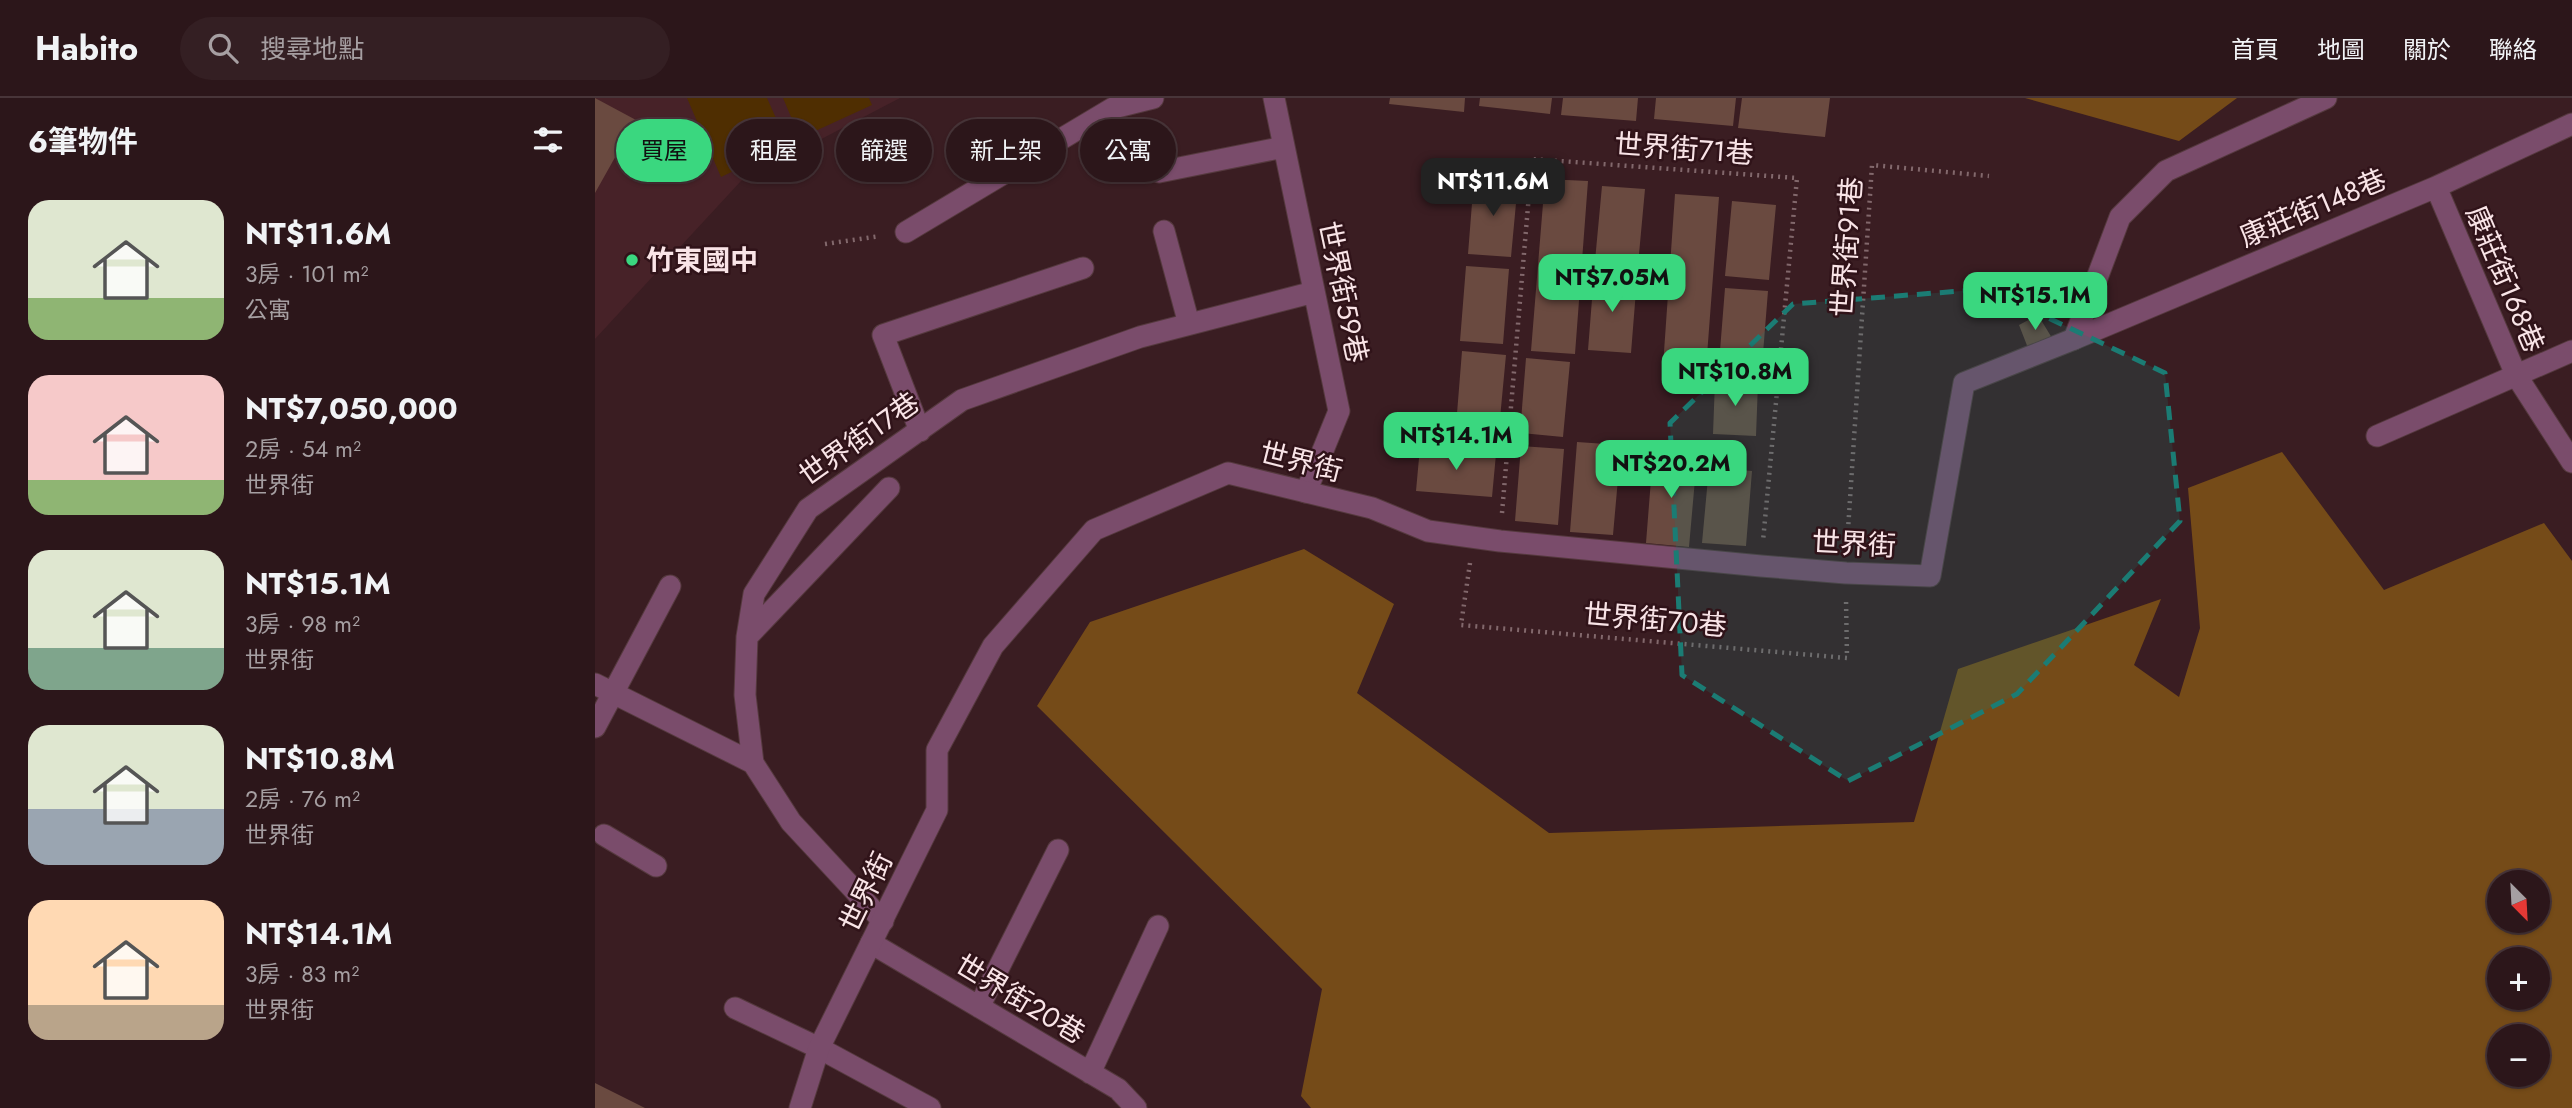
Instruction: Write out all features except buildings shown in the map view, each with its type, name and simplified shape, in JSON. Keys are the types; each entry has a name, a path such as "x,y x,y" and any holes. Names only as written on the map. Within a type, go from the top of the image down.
{"street":[{"path":"905,232 1113,108 1153,98"},
{"name":"世界街59巷","path":"1274,98 1339,411 1306,492"},
{"path":"2074,339 2120,217 2166,171 2326,98"},
{"name":"康莊街148巷","path":"2074,339 2436,187 2572,124"},
{"path":"1176,169 1284,147"},
{"name":"康莊街168巷","path":"2436,187 2516,375 2572,462"},
{"path":"1164,231 1189,324"},
{"path":"920,431 883,335 1083,268"},
{"name":"世界街17巷","path":"883,921 790,822 753,763 745,695 747,637 754,594 808,509 962,400 1140,337 1314,292"},
{"name":"世界街","path":"800,1108 819,1048 937,810 937,750 993,646 1094,530 1228,473 1372,508 1428,531 1500,541 1761,566 1930,576 1964,383 2074,339"},
{"path":"2377,436 2572,351"},
{"path":"747,637 889,488"},
{"path":"595,727 604,689 670,586"},
{"path":"604,689 753,763"},
{"path":"598,839 656,866"},
{"path":"979,1007 1058,850"},
{"path":"1090,1073 1158,926"},
{"name":"世界街20巷","path":"871,943 1118,1089 1136,1108"},
{"path":"735,1008 819,1048 930,1108"}],"path":[{"name":"世界街71巷","path":"1500,541 1532,159 1797,178 1761,566"},
{"name":"世界街91巷","path":"1846,573 1872,165 1989,176"},
{"path":"825,244 905,232"},
{"name":"世界街70巷","path":"1474,537 1461,625 1847,658 1846,573"}],"highlighted area":[{"path":"1987,289 2165,373 2180,521 2017,694 1848,781 1682,675 1670,423 1793,304"}],"shaded area":[{"name":"竹東國中","path":"595,98 900,98 860,119 836,119 836,131 822,139 822,119 726,119 726,182 740,182 595,339"},
{"path":"687,98 767,98 776,119 726,119 726,175 721,177 712,156 712,119 696,119"},
{"path":"783,98 869,98 872,105 836,119 836,122 822,128 822,119 792,119"},
{"path":"2025,98 2237,98 2179,141"},
{"path":"2282,452 2384,590 2544,523 2572,561 2572,1108 1311,1108 1301,1096 1322,989 1037,706 1090,622 1304,549 1394,604 1357,693 1549,833 1914,822 1958,669 2161,599 2134,665 2179,697 2200,628 2188,488"}],"place":[{"name":"竹東國中","path":"632,260"}]}
